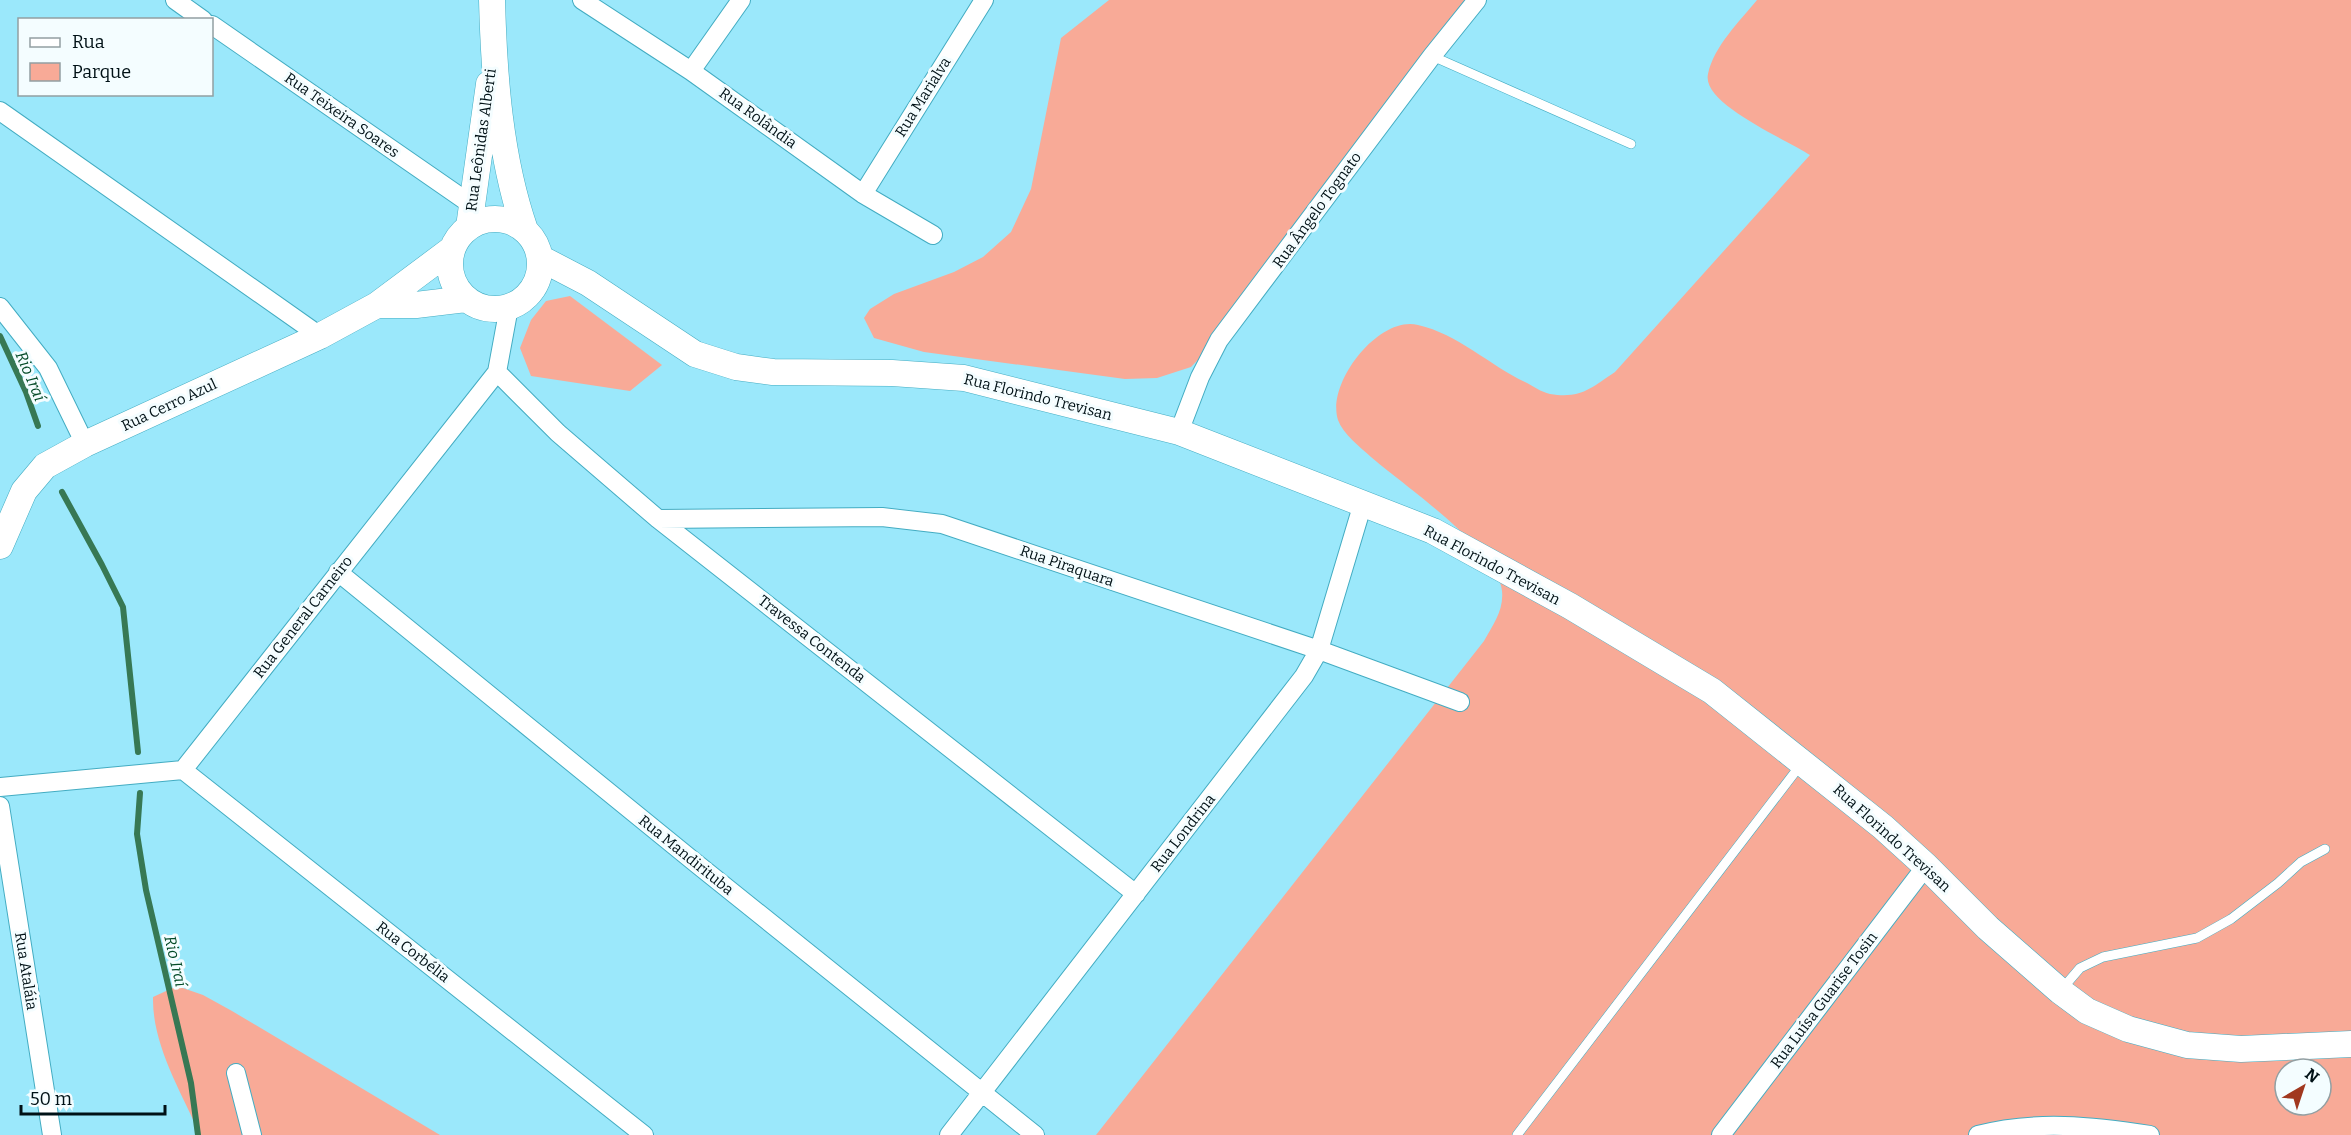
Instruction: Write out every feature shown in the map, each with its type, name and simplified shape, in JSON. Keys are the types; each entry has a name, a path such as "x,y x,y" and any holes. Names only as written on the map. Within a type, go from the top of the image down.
{"street":[{"path":"175,0 200,18"},
{"name":"Rua Leônidas Alberti","path":"492,0 493,54 512,194 525,230"},
{"name":"Rua Rolândia","path":"582,0 691,71 863,194 933,236"},
{"path":"691,71 741,0"},
{"name":"Rua Marialva","path":"863,194 984,0"},
{"name":"Rua Ângelo Tognato","path":"1179,432 1200,377 1219,340 1432,56 1477,0"},
{"name":"Rua Teixeira Soares","path":"213,26 470,216"},
{"name":"Rua Leônidas Alberti","path":"470,216 493,54"},
{"path":"0,111 320,336"},
{"path":"477,160 507,157"},
{"path":"470,216 482,220 497,219 512,222 525,230 532,238 540,258 536,283 530,294 509,307"},
{"name":"Rua Cerro Azul","path":"0,546 24,491 45,466 85,444 320,336 377,305 452,249 470,216"},
{"path":"452,249 449,263 451,277 457,289 466,299"},
{"name":"Rua Florindo Trevisan","path":"540,258 588,283 695,354 736,368 773,372 963,378 1179,432 1433,531 1570,606 1712,691 1884,827 1988,928 2060,991 2087,1011 2128,1029 2187,1045 2241,1049 2351,1044"},
{"name":"Rua Cerro Azul","path":"377,305 466,299 479,307 494,309 509,307"},
{"path":"0,307 48,368 85,444"},
{"name":"Rua General Carneiro","path":"183,770 497,372 509,307"},
{"name":"Travessa Contenda","path":"497,372 558,433 658,519 1136,894"},
{"name":"Rua Londrina","path":"949,1135 1304,676 1319,650 1363,503"},
{"name":"Rua Piraquara","path":"658,519 882,517 942,524 1319,650 1460,702"},
{"name":"Rua Mandirituba","path":"338,572 1035,1135"},
{"path":"0,787 183,770"},
{"name":"Rua Corbélia","path":"183,770 642,1135"},
{"name":"Rua Ataláia","path":"0,806 52,1135"},
{"name":"Rua Luísa Guarise Tosin","path":"1721,1135 1926,866"},
{"path":"236,1073 252,1135"},
{"path":"1978,1135 2045,1126 2101,1127 2150,1135"}],"lane":[{"path":"1432,56 1632,144"},
{"path":"1517,1135 1803,762"},
{"path":"2060,991 2072,975 2088,963 2103,957 2197,938 2231,919 2301,862 2325,849"}],"green space":[{"path":"1109,0 1476,0 1231,326 1191,367 1157,378 1125,379 924,352 874,338 864,318 870,309 894,294 954,272 983,257 1011,232 1031,189 1061,38"},
{"path":"1757,0 2351,0 2351,1135 1096,1135 1484,641 1500,611 1502,591 1497,575 1485,557 1447,519 1357,445 1340,425 1336,405 1340,388 1348,371 1372,341 1387,330 1403,325 1418,325 1447,335 1512,375 1550,394 1570,395 1585,391 1615,372 1810,155 1731,109 1709,85 1708,74 1711,64 1728,34"},
{"path":"570,296 662,365 630,391 531,376 520,348 531,320 546,301"},
{"path":"177,986 203,995 232,1011 440,1135 200,1135 162,1050 154,1015 153,997"}],"waterway":[{"name":"Rio Iraí","path":"0,336 26,392 38,426"},
{"name":"Rio Iraí","path":"62,492 123,607 138,752"},
{"name":"Rio Iraí","path":"140,793 137,834 146,890 191,1083 198,1135"}]}
